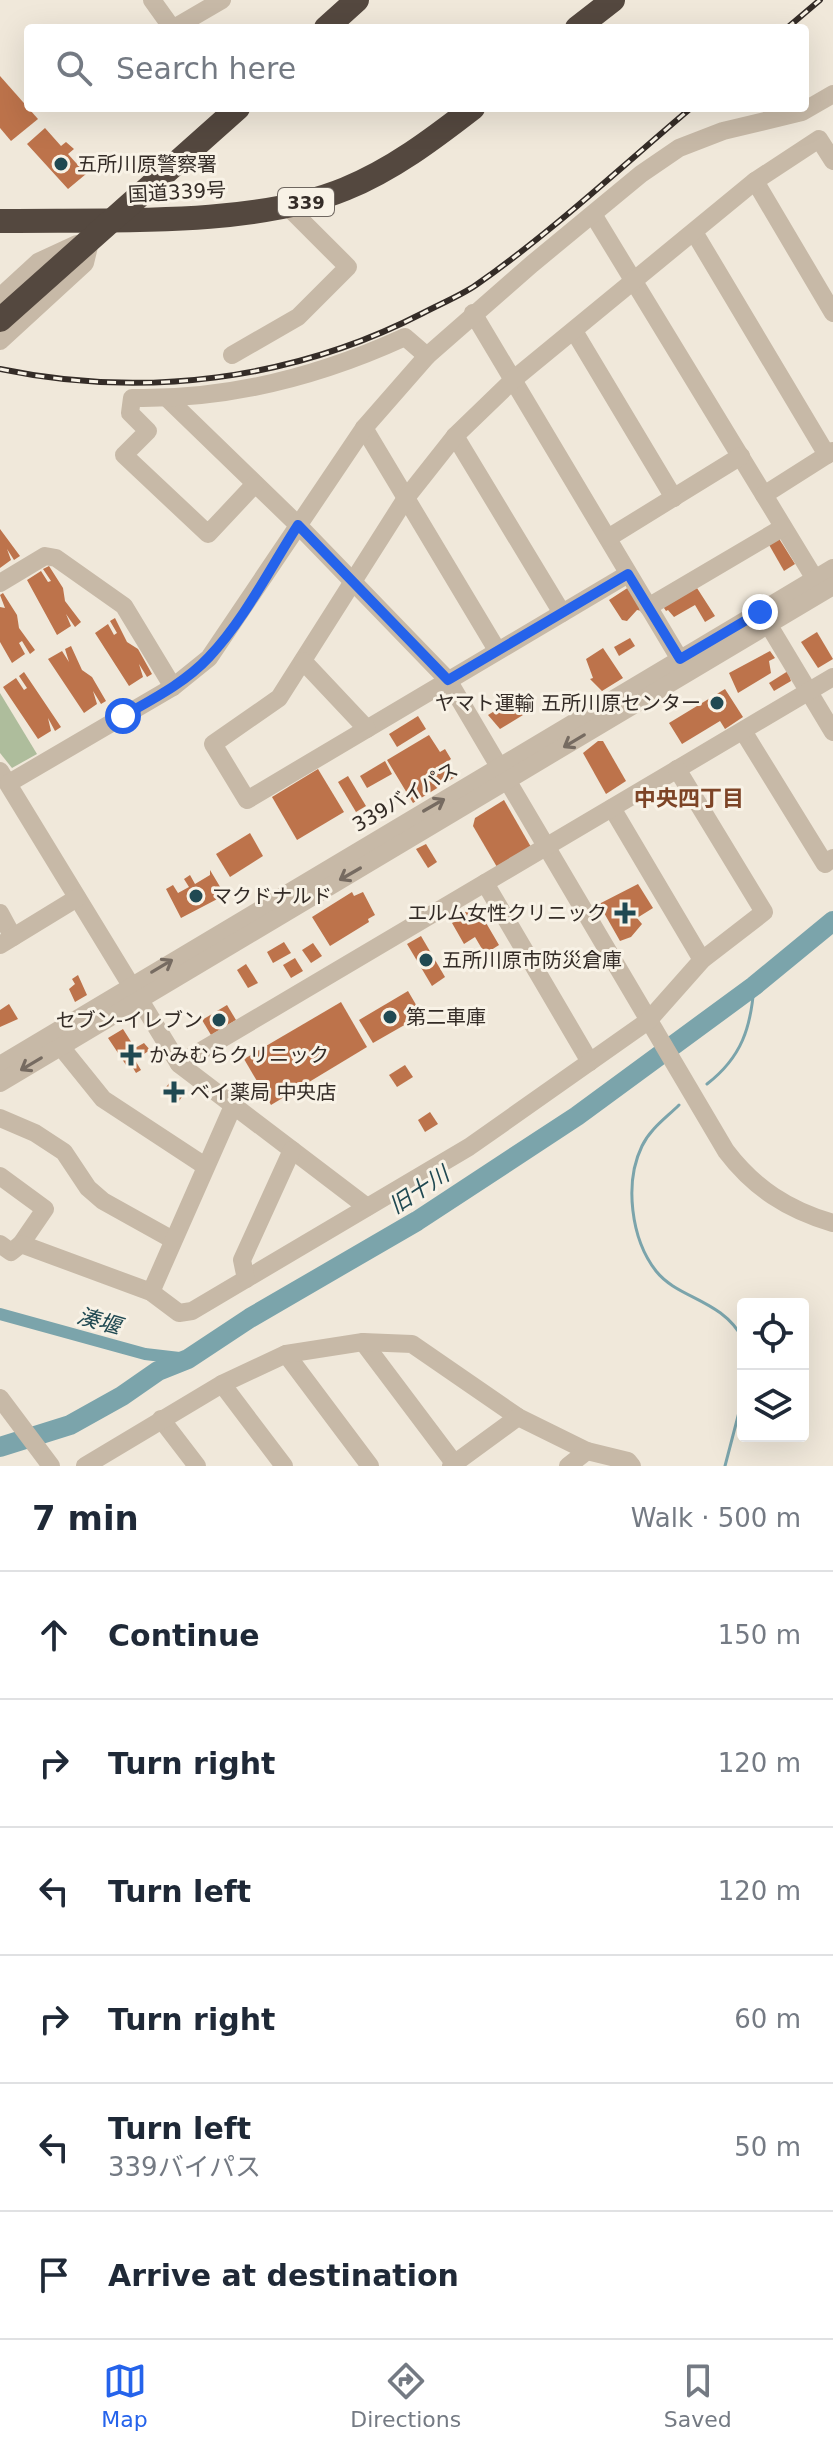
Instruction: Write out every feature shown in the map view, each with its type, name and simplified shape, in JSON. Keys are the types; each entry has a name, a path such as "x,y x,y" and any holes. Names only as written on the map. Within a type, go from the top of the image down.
{"highway":[{"path":"330,24 357,0"},
{"path":"582,24 613,0"},
{"path":"0,320 231,112"},
{"name":"国道339号","path":"0,221 114,220 287,206 368,178 413,153 468,112"}],"street":[{"path":"152,0 170,24"},
{"path":"180,24 222,0"},
{"path":"809,108 833,94"},
{"path":"367,1207 179,1064 4,777 173,687 216,649 364,428 427,356 473,313 641,174 679,148 723,131 802,112 833,161"},
{"path":"628,574 247,800 213,744 279,698 406,498 455,436 514,379 755,181 819,139"},
{"path":"755,181 833,313"},
{"path":"232,355 298,317 348,267 287,206"},
{"path":"594,216 815,579"},
{"path":"694,232 830,453 764,495"},
{"path":"0,297 38,262 91,238"},
{"path":"0,341 85,263 91,238"},
{"path":"473,313 684,665"},
{"path":"574,331 674,498"},
{"path":"255,484 208,534 124,455 148,431 130,413 132,398 168,399 241,389 304,375 405,337 427,356"},
{"path":"168,399 298,525 448,680 650,1025 743,1174 786,1205 833,1223"},
{"path":"364,428 497,650"},
{"path":"455,436 562,613"},
{"path":"608,538 741,456"},
{"path":"648,607 782,528"},
{"path":"0,583 45,556 56,558 124,606 173,687"},
{"name":"339バイパス","path":"0,1065 55,1040 504,774 764,618 833,568"},
{"path":"833,586 764,618 833,732"},
{"path":"303,661 367,729"},
{"path":"179,1064 833,677"},
{"path":"743,731 825,864 833,858"},
{"path":"21,1244 151,1292 179,1313 192,1311 469,1147 590,1062 650,1025 702,960 764,912 677,769"},
{"path":"612,808 702,960"},
{"path":"485,883 590,1062"},
{"path":"0,913 7,941 77,898"},
{"path":"0,1083 55,1040 103,1099 205,1166"},
{"path":"151,1292 233,1106"},
{"path":"0,1118 35,1133 64,1152 88,1188 103,1201 173,1240"},
{"path":"246,1279 242,1260 292,1150"},
{"path":"0,1176 45,1209 21,1244 11,1252 0,1244"},
{"path":"363,1342 452,1465 518,1417"},
{"path":"85,1466 106,1461 161,1419 222,1384 286,1354 363,1342 412,1344 518,1417 587,1451 628,1461 632,1466"},
{"path":"286,1354 370,1466"},
{"path":"222,1384 284,1466"},
{"path":"5,1408 46,1460"},
{"path":"161,1419 197,1466"},
{"path":"568,1466 587,1451"}],"green space":[{"path":"0,693 37,754 12,768 0,753"}],"building":[{"path":"0,76 24,103 24,112 32,112 38,119 11,141 0,128"},
{"name":"五所川原警察署","path":"45,128 61,146 66,142 74,149 68,154 86,174 68,189 27,144"},
{"path":"0,529 20,556 14,560 7,549 11,560 0,568"},
{"path":"778,537 795,564 784,571 768,543"},
{"path":"49,566 63,588 65,601 81,622 75,627 66,614 71,626 57,635 27,580 41,571 48,582 51,581 43,569"},
{"path":"629,587 642,611 637,610 627,621 622,620 609,600"},
{"path":"697,588 715,616 705,622 695,605 674,617 662,605"},
{"path":"3,593 17,615 19,628 35,650 30,654 22,641 19,643 25,654 12,663 0,642 0,607 5,608 0,595"},
{"path":"115,618 127,642 138,649 152,674 147,677 139,664 143,677 129,686 95,633 108,624 114,635 117,633 110,621"},
{"path":"817,632 833,659 818,668 801,642"},
{"path":"630,638 635,646 619,656 614,647"},
{"path":"71,646 82,670 92,677 106,701 101,704 93,691 97,704 84,713 48,659 62,651 69,662 65,649"},
{"path":"603,648 623,678 602,691 590,679 593,678 586,659"},
{"path":"770,651 775,658 769,661 771,673 738,693 729,673"},
{"path":"788,671 791,681 774,691 769,683"},
{"path":"24,672 61,727 55,731 48,718 51,731 38,739 3,687 16,678 24,690 27,688 19,676"},
{"name":"ヤマト運輸 五所川原センター","path":"725,689 743,717 725,729 720,721 682,744 669,723"},
{"path":"514,699 523,715 500,729 488,715"},
{"path":"418,716 426,729 397,747 389,734"},
{"path":"429,735 440,752 445,749 451,759 446,763 455,777 413,803 387,760"},
{"path":"598,741 603,741 626,781 606,794 583,753"},
{"path":"385,761 392,774 367,788 360,776"},
{"path":"318,769 344,812 297,840 272,797"},
{"path":"348,776 366,806 356,812 338,782"},
{"path":"504,800 531,847 497,867 473,826 475,818"},
{"path":"250,833 263,856 230,877 216,854"},
{"path":"426,844 437,862 428,868 416,849"},
{"name":"マクドナルド","path":"210,870 225,895 181,918 166,889 173,885 178,893 189,887 184,879 190,875 195,884 210,875"},
{"name":"エルム女性クリニック","path":"638,884 653,908 637,918 642,924 631,937 620,941 599,904"},
{"path":"352,892 354,896 363,892 375,915 330,946 312,917"},
{"path":"475,904 499,945 485,954 475,937 464,944 452,923"},
{"name":"五所川原市防災倉庫","path":"421,936 445,977 432,986 407,944"},
{"path":"284,942 291,953 273,963 267,952"},
{"path":"313,943 322,956 311,963 302,950"},
{"path":"295,958 303,971 291,978 283,965"},
{"path":"246,964 258,983 248,988 237,970"},
{"path":"78,975 87,995 75,1002 69,989 75,984 72,979"},
{"name":"第二車庫","path":"408,991 422,1015 373,1043 359,1020"},
{"path":"341,1002 367,1047 271,1105 244,1059"},
{"path":"9,1004 18,1019 0,1027 0,1010"},
{"name":"セブン-イレブン","path":"227,1005 236,1020 211,1035 202,1020"},
{"name":"かみむらクリニック","path":"123,1029 135,1048 144,1043 150,1050 135,1060 141,1070 136,1073 130,1063 126,1065 108,1038"},
{"path":"405,1065 413,1077 397,1087 389,1075"},
{"name":"ベイ薬局 中央店","path":"170,1082 184,1094 179,1101 164,1090"},
{"path":"430,1112 438,1124 425,1132 418,1120"}],"waterway":[{"name":"旧十川","path":"0,1447 70,1425 122,1396 158,1371 188,1359 250,1318 417,1221 577,1116 754,986 833,921"},
{"path":"707,1084 729,1063 742,1040 754,986"},
{"path":"679,1105 649,1134 636,1161 632,1193 636,1227 647,1258 656,1271 676,1288 724,1315 737,1330"},
{"name":"湊堰","path":"0,1314 145,1354 188,1359"},
{"path":"725,1466 737,1420"}],"railway":[{"path":"792,24 820,0"},
{"path":"0,369 54,378 162,382 270,368 373,336 450,300 504,265 686,112"}],"place":[{"name":"五所川原警察署","path":"61,164"},
{"name":"ヤマト運輸 五所川原センター","path":"717,703"},
{"name":"マクドナルド","path":"196,896"},
{"name":"エルム女性クリニック","path":"625,913"},
{"name":"五所川原市防災倉庫","path":"426,960"},
{"name":"第二車庫","path":"390,1017"},
{"name":"セブン-イレブン","path":"219,1020"},
{"name":"かみむらクリニック","path":"131,1055"},
{"name":"ベイ薬局 中央店","path":"174,1092"}],"district":[{"name":"中央四丁目","path":"689,798"}],"route":[{"path":"123,716 173,687 209,658 244,611 298,525 448,680 628,574 680,659 760,612"}]}
